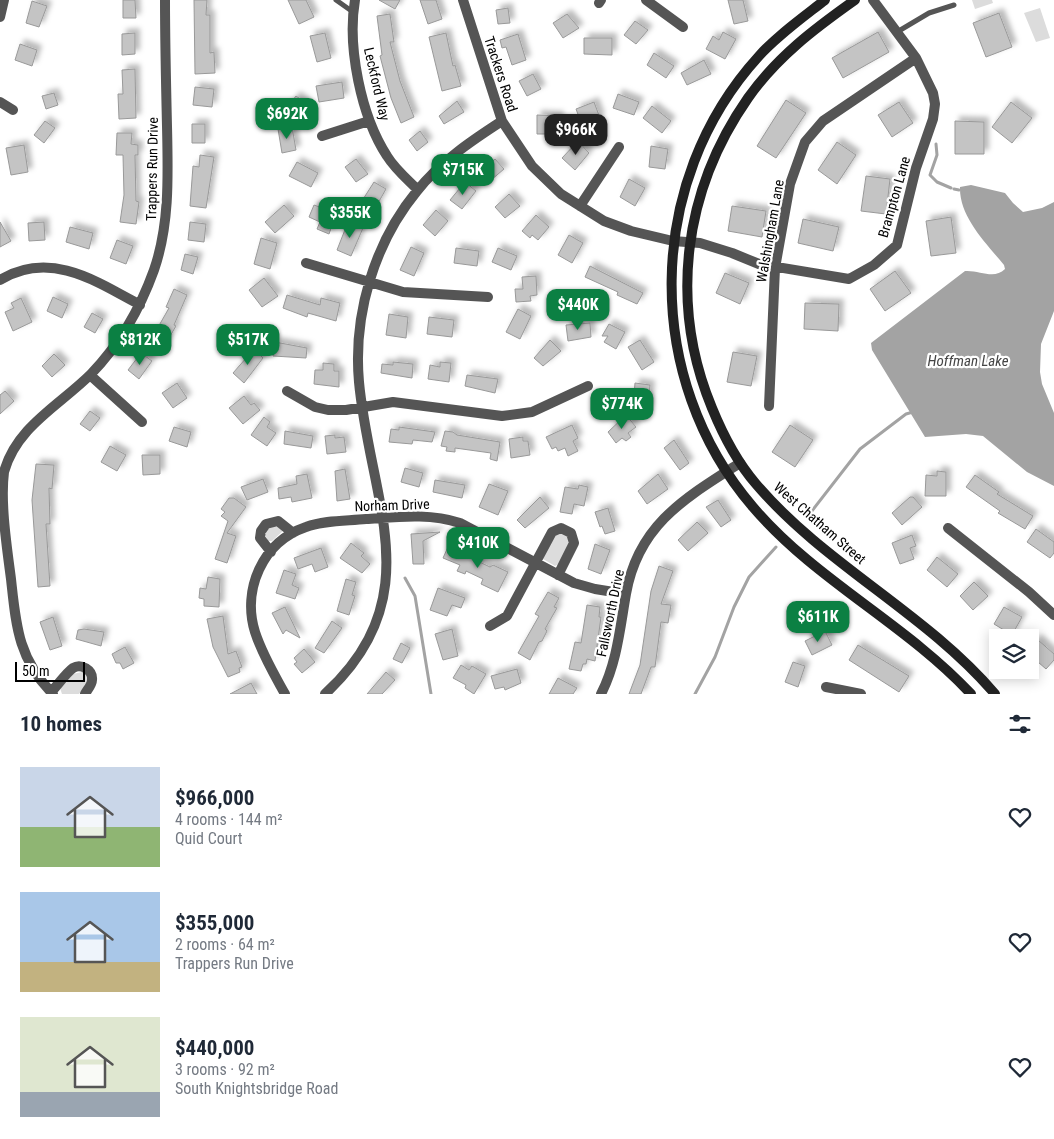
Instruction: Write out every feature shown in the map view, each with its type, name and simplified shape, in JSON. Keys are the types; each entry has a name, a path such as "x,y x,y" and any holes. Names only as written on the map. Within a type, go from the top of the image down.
{"street":[{"path":"0,17 4,0"},
{"name":"Trappers Run Drive","path":"85,694 92,681 92,674 86,668 79,666 74,668 52,693 32,669 18,635 2,499 3,478 8,460 22,435 90,375 123,335 140,305 160,251 166,211 164,0"},
{"name":"Leckford Way","path":"354,0 354,51 369,121 387,156 418,190"},
{"name":"Trackers Road","path":"463,0 502,122 532,166 561,194 580,206 618,226 673,241"},
{"path":"646,0 683,27"},
{"path":"825,0 783,32 759,56 715,116 698,153 682,200 673,241 670,284 671,312 682,377 696,416 726,472 753,508 783,538 928,653 971,694"},
{"name":"West Chatham Street","path":"855,0 797,44 766,76 727,132 707,175 690,242 686,281 689,331 701,381 719,424 740,463 781,511 946,646 995,694"},
{"name":"Brampton Lane","path":"673,241 690,242 775,268 849,279 874,265 896,245 916,168 933,119 935,104 933,93 916,58 873,0"},
{"name":"Walshingham Lane","path":"769,406 775,268 790,184 805,142 823,121 916,58"},
{"path":"0,102 13,110"},
{"path":"322,136 369,121"},
{"path":"325,694 350,670 361,654 378,620 385,592 388,565 387,543 358,375 358,339 364,302 370,282 390,232 418,190 448,159 502,122"},
{"path":"580,206 619,147"},
{"path":"306,263 370,282 420,294 488,297"},
{"path":"0,280 11,273 30,268 57,267 80,275 140,305"},
{"path":"90,375 142,422"},
{"path":"287,391 321,409 346,410 404,402 492,416 511,416 540,409 588,386"},
{"name":"Fallsworth Drive","path":"601,694 610,675 617,650 630,575 641,549 657,525 679,503 740,463"},
{"name":"Norham Drive","path":"285,694 260,646 250,610 252,589 259,568 271,552 293,533 323,523 423,516 449,520 460,523 558,575 584,586 626,594"},
{"path":"271,552 260,538 261,531 266,524 278,521 293,533"},
{"path":"490,626 507,616 552,532 561,528 573,536 574,543 558,575"},
{"path":"948,528 1029,592 1054,615"},
{"path":"826,687 861,694"}],"lane":[{"path":"336,0 353,12"},
{"path":"897,32 929,13 954,5"}],"shaded area":[{"path":"972,0 992,0 993,3 975,9"},
{"path":"1040,8 1050,38 1036,42 1024,13"},
{"path":"273,525 284,530 272,541 268,541 266,530"},
{"path":"560,532 567,535 569,543 559,564 555,566 543,559 553,536"},
{"path":"82,672 86,675 88,683 79,694 62,694 60,688 73,674"}],"water":[{"name":"Hoffman Lake","path":"971,185 1005,193 1023,212 1042,208 1054,202 1054,311 1041,344 1040,372 1042,384 1054,413 1054,486 1027,472 983,436 966,434 925,437 872,350 871,343 965,271 996,274 1005,269 1004,265 975,229 964,209 960,187"}],"building":[{"path":"123,0 135,0 136,18 123,18"},
{"path":"194,0 207,0 206,15 210,15 210,53 214,52 215,73 195,74"},
{"path":"288,0 306,0 314,17 299,24"},
{"path":"379,0 400,0 395,9"},
{"path":"420,0 436,0 442,19 428,24"},
{"path":"728,0 743,0 748,21 734,24"},
{"path":"32,1 47,6 39,27 26,23"},
{"path":"508,8 510,23 498,24 496,10"},
{"path":"999,13 1012,47 986,57 973,23"},
{"path":"390,14 394,42 390,42 400,81 414,117 401,123 391,98 380,56 382,55 377,16"},
{"path":"567,14 579,28 563,38 553,23"},
{"path":"635,21 648,30 636,44 624,35"},
{"path":"723,32 736,39 725,59 706,49 713,36 719,40"},
{"path":"878,32 889,52 843,78 832,58"},
{"path":"135,33 135,54 122,55 122,34"},
{"path":"325,33 331,58 317,62 310,36"},
{"path":"446,33 453,66 455,65 461,86 442,91 429,37"},
{"path":"518,34 526,60 512,65 506,47 502,48 500,40"},
{"path":"584,38 612,38 612,55 584,54"},
{"path":"20,44 37,50 32,66 15,60"},
{"path":"654,53 674,66 666,78 647,65"},
{"path":"704,60 711,74 687,85 681,73"},
{"path":"135,69 136,118 119,119 118,94 123,94 122,70"},
{"path":"533,74 541,89 527,96 519,81"},
{"path":"342,82 344,98 319,102 316,86"},
{"path":"195,87 214,89 212,107 193,105"},
{"path":"54,93 58,105 46,109 42,96"},
{"path":"618,94 639,102 634,115 613,108"},
{"path":"296,96 306,103 295,119 284,111"},
{"path":"786,100 806,113 776,158 757,146"},
{"path":"457,101 464,112 444,124 439,116"},
{"path":"594,102 600,118 582,125 576,109"},
{"path":"899,102 913,123 892,137 878,115"},
{"path":"1011,102 1032,118 1012,143 992,127"},
{"path":"652,106 671,121 662,133 643,118"},
{"path":"537,115 559,116 559,129 551,129 551,134 537,134"},
{"path":"45,121 55,128 44,143 34,135"},
{"path":"955,121 984,122 984,154 955,154"},
{"path":"192,124 205,124 205,143 192,143"},
{"path":"292,127 296,150 282,153 278,129"},
{"path":"420,131 428,142 417,151 409,140"},
{"path":"117,133 132,133 131,144 138,145 138,155 135,155 136,201 139,202 136,224 120,222 124,195 123,155 116,155"},
{"path":"578,141 589,153 575,170 562,158"},
{"path":"837,142 856,155 837,184 818,170"},
{"path":"24,145 28,172 11,175 6,148"},
{"path":"651,146 668,149 665,169 649,167"},
{"path":"200,155 214,157 206,208 190,206 193,166 199,167"},
{"path":"356,159 368,174 356,182 345,167"},
{"path":"495,159 504,169 490,181 481,171"},
{"path":"297,162 318,173 311,187 289,176"},
{"path":"866,176 890,179 886,214 861,211"},
{"path":"629,179 645,188 635,206 620,197"},
{"path":"374,182 386,189 373,212 360,204"},
{"path":"465,182 476,191 462,209 450,200"},
{"path":"509,194 520,206 505,218 495,207"},
{"path":"284,205 294,216 275,233 265,222"},
{"path":"314,205 331,211 329,218 334,220 329,234 317,229 320,222 309,217"},
{"path":"732,206 766,211 762,237 728,231"},
{"path":"436,210 448,221 435,236 423,225"},
{"path":"536,215 549,227 538,240 532,235 530,238 522,231"},
{"path":"951,217 956,253 931,256 926,221"},
{"path":"803,219 839,227 833,251 798,243"},
{"path":"0,222 11,241 0,247"},
{"path":"44,222 45,240 29,241 28,223"},
{"path":"190,222 206,224 204,242 188,240"},
{"path":"348,222 363,228 351,256 337,250"},
{"path":"70,227 93,233 89,249 66,242"},
{"path":"569,235 583,243 572,263 558,255"},
{"path":"261,238 277,243 270,269 254,264"},
{"path":"117,240 133,246 126,264 110,258"},
{"path":"411,247 424,253 414,276 400,270"},
{"path":"456,248 479,251 477,266 454,263"},
{"path":"498,248 517,256 511,270 492,262"},
{"path":"185,254 198,257 193,274 181,270"},
{"path":"590,266 643,293 637,304 617,295 618,292 585,277"},
{"path":"895,271 911,293 885,311 870,289"},
{"path":"725,273 749,283 740,304 716,293"},
{"path":"536,276 537,295 530,296 531,301 516,302 515,289 523,289 522,277"},
{"path":"264,278 278,296 262,307 249,290"},
{"path":"174,289 187,295 174,325 176,326 166,343 153,336 169,308 166,307"},
{"path":"287,295 320,305 321,298 340,303 336,321 308,313 307,317 283,308"},
{"path":"53,297 68,304 62,318 47,311"},
{"path":"21,298 32,322 13,331 5,312 14,308 11,303"},
{"path":"805,303 839,304 838,331 804,329"},
{"path":"518,309 531,316 520,339 506,332"},
{"path":"92,313 103,319 95,333 84,327"},
{"path":"389,314 408,317 406,338 386,335"},
{"path":"429,317 454,320 452,337 427,334"},
{"path":"590,323 591,337 568,341 566,325"},
{"path":"609,324 625,332 616,349 604,342 608,336 602,336"},
{"path":"550,340 561,351 543,366 534,358"},
{"path":"640,340 654,362 642,370 628,347"},
{"path":"275,342 307,348 306,358 273,356"},
{"path":"254,349 263,358 244,383 233,373"},
{"path":"733,352 757,356 751,386 727,382"},
{"path":"141,353 152,361 139,379 128,370"},
{"path":"54,354 65,365 52,377 42,366"},
{"path":"393,362 413,364 412,378 381,373 382,364 393,365"},
{"path":"440,362 451,363 449,382 428,379 430,365 440,367"},
{"path":"323,363 334,364 334,371 339,371 339,387 314,384 315,370 323,370"},
{"path":"467,375 498,379 495,393 465,386"},
{"path":"177,383 187,398 173,408 162,393"},
{"path":"635,383 650,385 648,410 633,409"},
{"path":"5,391 14,401 0,414 0,395"},
{"path":"244,396 251,405 254,403 260,410 243,424 229,408"},
{"path":"90,411 100,418 90,431 80,424"},
{"path":"626,415 636,427 628,433 631,437 626,441 622,438 616,443 608,432"},
{"path":"264,417 270,422 267,427 276,433 267,446 251,435"},
{"path":"572,425 578,438 573,441 578,451 568,456 565,448 558,451 556,447 552,449 546,437"},
{"path":"790,425 813,440 795,467 772,452"},
{"path":"174,427 191,432 187,447 169,441"},
{"path":"399,427 435,432 432,442 413,440 412,444 389,442 391,429 399,430"},
{"path":"285,431 313,436 311,448 284,444"},
{"path":"445,431 453,432 457,435 500,442 497,461 490,459 491,453 455,448 455,452 446,451 447,447 441,446"},
{"path":"335,435 335,438 344,437 346,452 327,454 325,436"},
{"path":"523,437 523,441 528,441 530,455 511,458 509,439"},
{"path":"674,440 689,463 680,470 664,448"},
{"path":"110,446 126,455 117,471 101,462"},
{"path":"142,455 160,455 160,474 143,475"},
{"path":"36,464 54,465 52,489 49,488 50,524 46,524 50,586 38,587 32,500"},
{"path":"405,468 423,473 419,487 401,482"},
{"path":"345,469 350,499 337,501 335,471"},
{"path":"937,471 946,472 946,496 925,496 926,475 937,476"},
{"path":"307,474 312,498 292,502 291,497 279,499 278,488 297,484 296,476"},
{"path":"658,474 668,489 647,504 638,491"},
{"path":"975,475 999,492 997,494 1033,516 1025,529 998,513 1000,511 966,487"},
{"path":"263,479 268,492 247,500 241,487"},
{"path":"435,480 465,485 462,498 433,492"},
{"path":"489,484 508,491 498,515 479,507"},
{"path":"579,485 588,487 584,506 574,504 572,514 560,512 565,487 578,489"},
{"path":"540,497 549,508 525,528 517,520"},
{"path":"910,497 913,497 922,507 902,525 892,513"},
{"path":"229,498 234,498 246,507 227,533 236,536 227,563 215,559 228,521 221,516 225,512 221,509"},
{"path":"718,500 731,520 721,527 706,507"},
{"path":"608,508 615,531 605,534 602,526 600,527 595,512"},
{"path":"697,522 708,533 688,551 678,540"},
{"path":"1036,529 1054,542 1054,553 1050,558 1027,542"},
{"path":"440,532 423,541 424,564 413,564 411,534"},
{"path":"912,535 916,546 910,548 914,559 900,564 892,543"},
{"path":"351,543 364,553 361,556 370,564 362,573 340,558"},
{"path":"595,544 610,550 601,574 588,569"},
{"path":"448,547 490,567 493,565 508,572 498,592 481,584 483,579 466,571 465,574 457,571 460,565 443,558"},
{"path":"321,548 328,567 315,572 312,564 298,569 294,558"},
{"path":"937,557 958,574 947,587 927,570"},
{"path":"659,566 673,571 661,604 671,605 668,623 661,622 655,667 651,667 641,694 629,694 640,665 651,591"},
{"path":"284,570 296,574 292,585 299,588 295,599 276,593"},
{"path":"208,577 220,579 219,607 204,606 204,599 199,598 200,588 206,589"},
{"path":"346,579 356,582 352,595 355,596 349,615 337,611"},
{"path":"974,582 988,596 973,610 960,596"},
{"path":"438,588 465,598 461,608 452,605 447,616 430,610"},
{"path":"548,592 559,598 554,607 557,608 545,629 547,631 542,641 539,642 530,660 518,653 539,616 535,614"},
{"path":"587,605 600,607 599,617 601,617 595,661 587,659 581,671 569,669 575,642 581,643"},
{"path":"285,607 300,638 286,630 283,634 272,613"},
{"path":"1004,607 1022,617 1015,629 1002,629 994,624"},
{"path":"223,616 228,654 236,651 242,667 239,668 240,672 228,677 213,647 207,619"},
{"path":"53,617 62,646 50,650 40,622"},
{"path":"332,621 342,628 324,653 315,648"},
{"path":"452,629 458,656 443,660 435,634"},
{"path":"78,630 104,632 101,646 76,639"},
{"path":"825,631 832,645 812,655 805,641"},
{"path":"1039,641 1054,654 1054,660 1046,669 1039,663"},
{"path":"401,643 410,648 402,663 393,659"},
{"path":"858,645 909,676 899,692 849,660"},
{"path":"125,647 134,663 123,669 120,663 116,663 112,654"},
{"path":"304,649 315,662 302,673 294,664 297,662 294,658"},
{"path":"793,662 805,666 798,687 785,682"},
{"path":"461,665 469,670 472,666 486,674 474,694 465,688 466,685 453,678"},
{"path":"517,669 521,683 505,690 504,687 495,689 491,676"},
{"path":"386,672 395,680 382,694 367,694"},
{"path":"558,678 577,688 573,694 549,694"},
{"path":"251,683 257,694 230,694"}],"waterway":[{"path":"936,144 937,155 930,175 937,182 951,188"},
{"path":"954,189 959,190"},
{"path":"808,516 860,449 906,414 913,412"},
{"path":"695,694 715,657 734,607 749,577 776,547"},
{"path":"405,578 415,596 431,694"}]}
